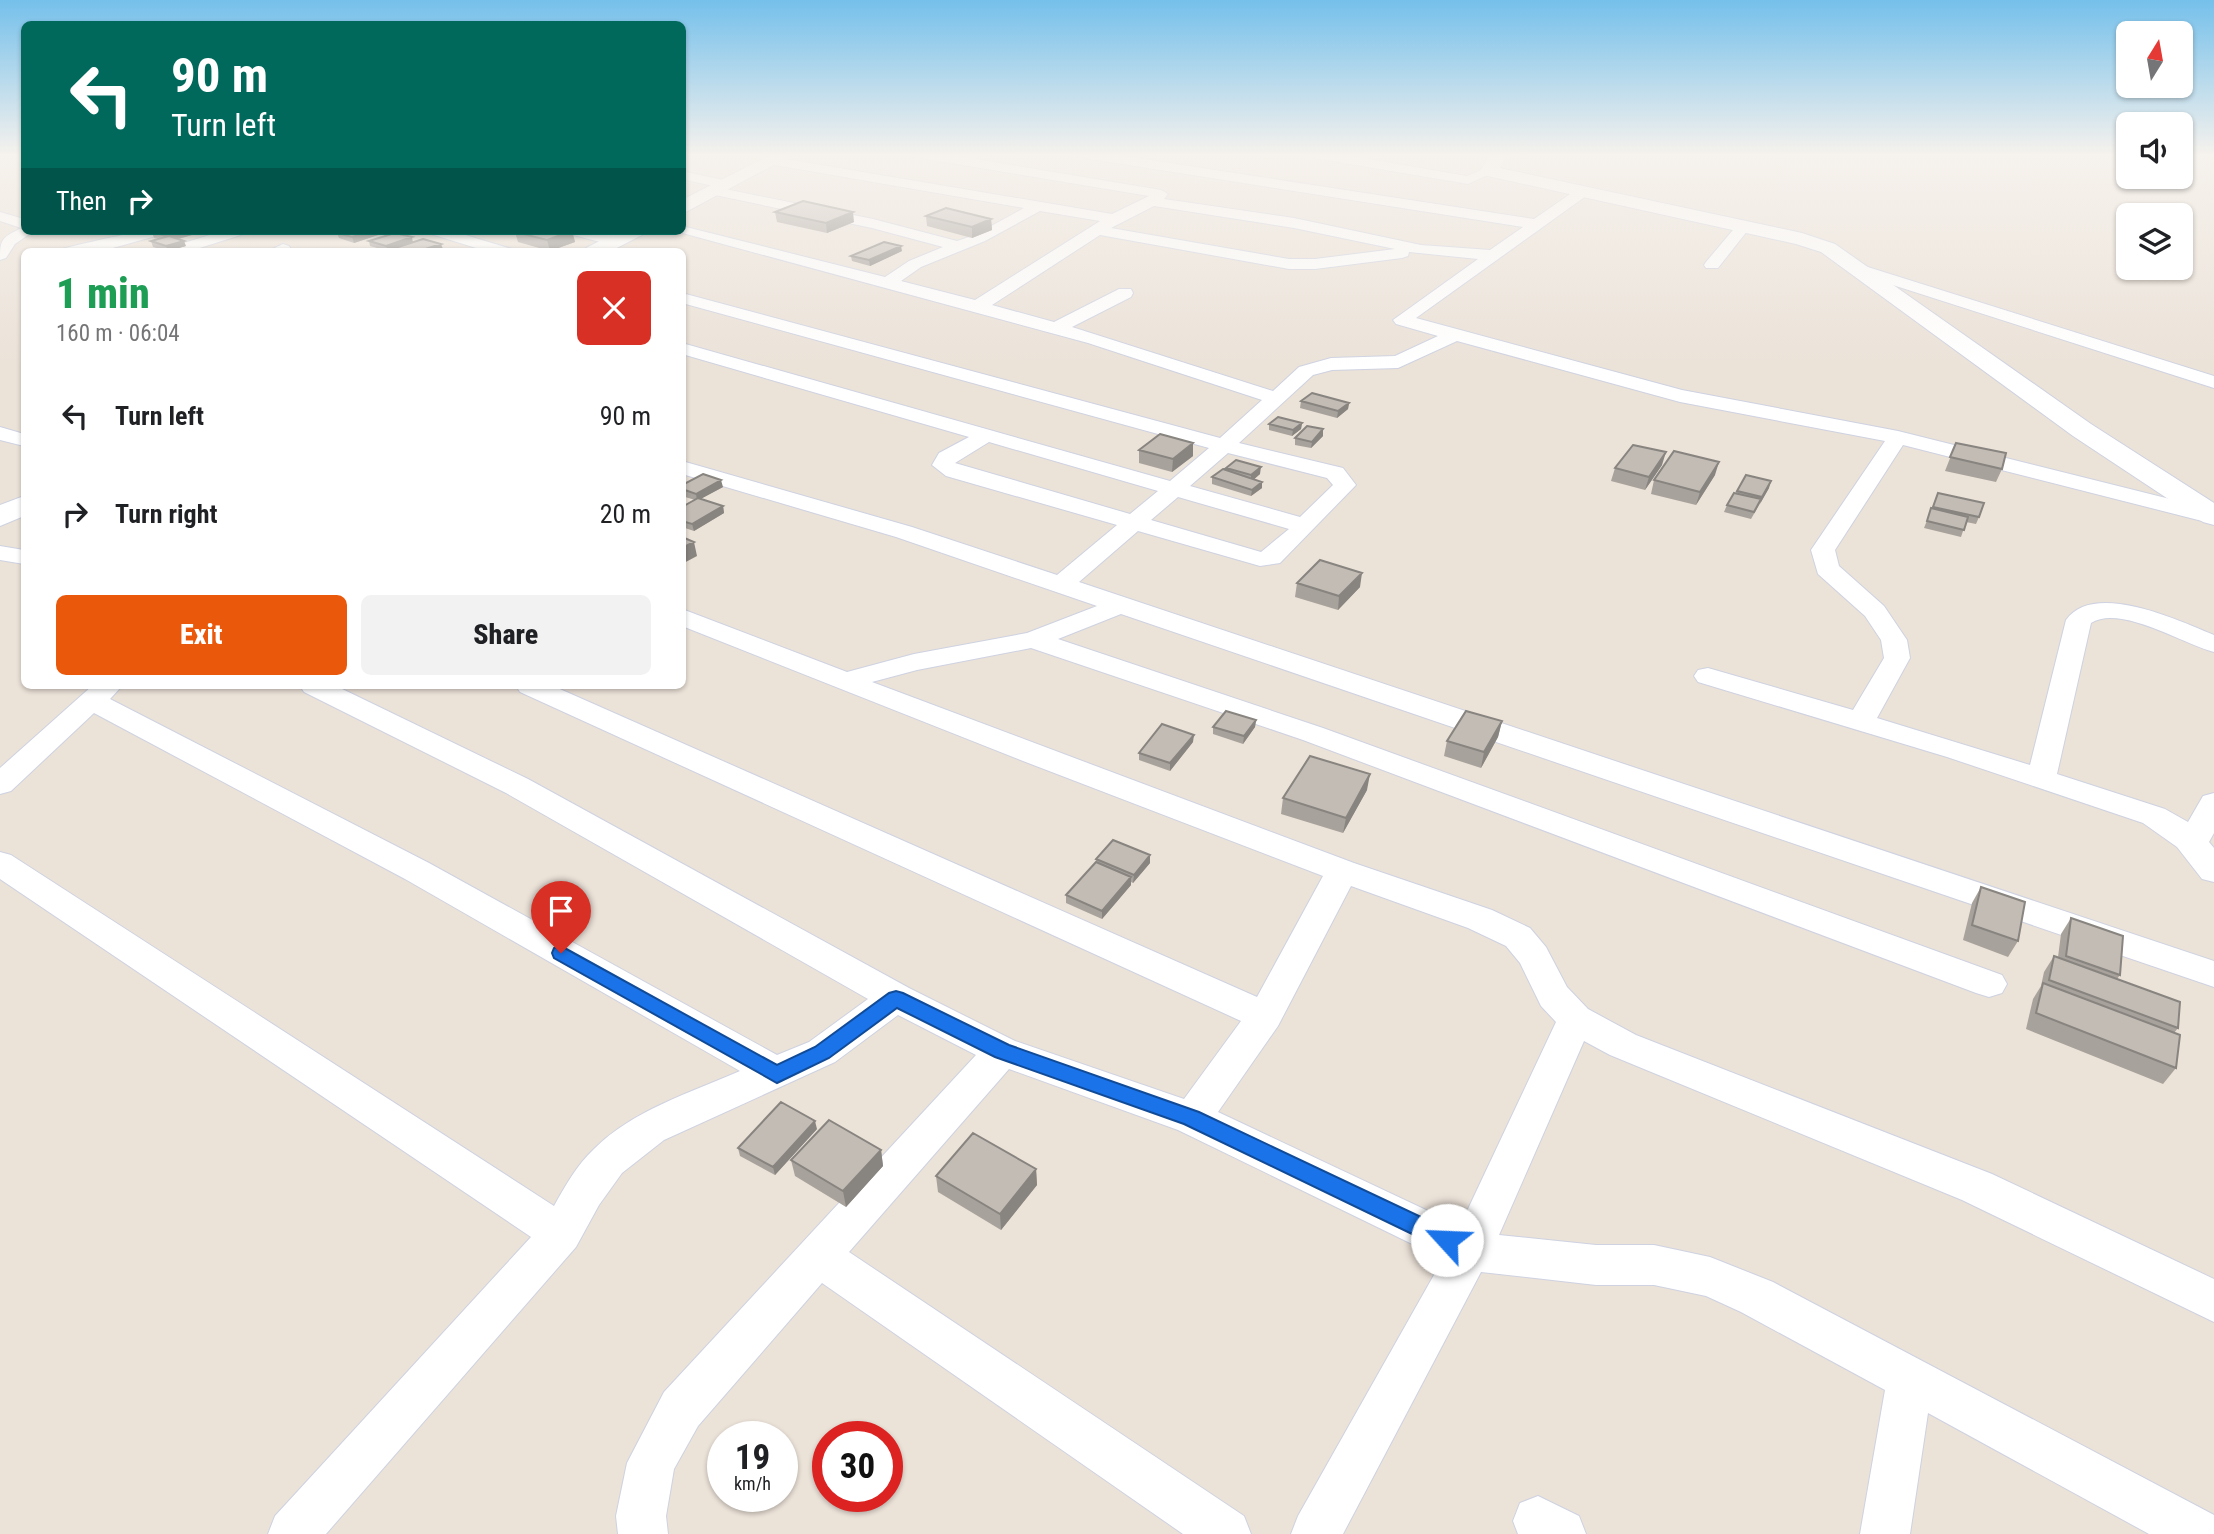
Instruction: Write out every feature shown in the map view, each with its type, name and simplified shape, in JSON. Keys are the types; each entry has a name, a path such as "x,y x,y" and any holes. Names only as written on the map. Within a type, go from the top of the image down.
{"street":[{"path":"875,225 958,246"},
{"path":"887,283 915,264 980,238 1004,225"},
{"path":"978,306 1106,225"},
{"path":"1301,225 1421,250 1490,255"},
{"path":"1533,225 1402,320 1680,396 1898,437 2214,517"},
{"path":"1732,225 1802,239 1828,248 2082,430 2214,517"},
{"path":"1712,265 1743,227"},
{"path":"1098,230 1289,264 1315,264 1421,250"},
{"path":"686,231 1056,328 1275,398"},
{"path":"0,255 9,241 21,234"},
{"path":"89,248 143,235"},
{"path":"183,248 226,235"},
{"path":"449,235 493,248"},
{"path":"591,235 615,241"},
{"path":"601,248 627,235"},
{"path":"0,255 21,254"},
{"path":"1855,268 2214,382"},
{"path":"1056,328 1125,293"},
{"path":"686,299 1224,446 1335,472 1345,485 1271,558 1260,559 954,471 943,465 947,458 987,435"},
{"path":"1060,585 1224,446 1298,376 1331,364 1398,362 1454,335"},
{"path":"686,349 1305,526"},
{"path":"0,433 21,439"},
{"path":"1860,722 1898,658 1894,640 1875,611 1827,569 1823,550 1898,437"},
{"path":"686,468 904,533 2214,974"},
{"path":"0,517 21,506"},
{"path":"0,553 21,556"},
{"path":"848,680 914,662 1033,640 1121,605"},
{"path":"2041,779 2079,620 2092,612 2119,611 2214,644"},
{"path":"686,619 848,680 1032,755 1342,871 1480,919 1518,937 1534,956 1554,996 1575,1019 1623,1045 1977,1187 2214,1301"},
{"path":"1033,640 1312,734 1989,984"},
{"path":"1709,676 2154,816 2176,827 2193,842 2214,871"},
{"path":"320,689 517,786 896,998 1002,1051 1192,1118 1470,1251 1596,1265 1654,1265 1710,1277 1757,1297 2199,1534"},
{"path":"537,689 1265,1016"},
{"path":"0,784 99,693 777,1074"},
{"path":"2193,842 2214,803"},
{"path":"0,863 561,1234"},
{"path":"1192,1118 1265,1016 1342,871"},
{"path":"293,1534 561,1234 584,1192 608,1161 650,1128 822,1052 896,998"},
{"path":"1316,1534 1470,1251 1575,1019"},
{"path":"643,1534 641,1516 651,1463 681,1409 1002,1051"},
{"path":"818,1256 1226,1534"},
{"path":"1885,1534 1910,1379"}],"building":[{"path":"388,235 412,237 386,246 369,241"},
{"path":"527,235 561,235 547,240"},
{"path":"169,236 184,241 166,246 151,241"},
{"path":"423,239 441,244 428,248 395,248"},
{"path":"884,242 901,246 869,260 851,256"},
{"path":"1312,393 1349,403 1338,411 1301,401"},
{"path":"1278,417 1302,423 1293,430 1269,424"},
{"path":"1307,426 1323,429 1312,442 1295,438"},
{"path":"1160,434 1193,443 1173,459 1139,450"},
{"path":"1956,443 2006,453 2002,469 1950,457"},
{"path":"1633,445 1666,452 1649,477 1615,468"},
{"path":"1674,451 1719,462 1700,492 1654,480"},
{"path":"1236,460 1261,467 1251,475 1226,468"},
{"path":"1223,469 1262,482 1252,490 1212,477"},
{"path":"703,474 721,480 696,494 686,490 686,483"},
{"path":"1746,475 1771,481 1762,497 1737,491"},
{"path":"1734,493 1761,499 1754,512 1727,505"},
{"path":"1938,493 1984,503 1979,517 1933,507"},
{"path":"698,498 723,506 692,524 686,522 686,505"},
{"path":"1931,508 1968,517 1964,530 1927,521"},
{"path":"1320,560 1362,573 1339,596 1297,583"},
{"path":"1226,711 1256,720 1244,736 1213,727"},
{"path":"1466,711 1502,721 1484,752 1447,741"},
{"path":"1162,724 1194,735 1170,763 1139,753"},
{"path":"1310,756 1370,774 1346,818 1283,798"},
{"path":"1113,840 1150,855 1134,875 1096,859"},
{"path":"1096,862 1131,877 1102,911 1066,895"},
{"path":"1981,887 2025,902 2018,941 1972,925"},
{"path":"2071,918 2123,936 2120,975 2066,956"},
{"path":"2054,956 2180,1002 2178,1028 2049,980"},
{"path":"2043,983 2180,1035 2176,1068 2036,1013"},
{"path":"781,1102 815,1121 773,1167 738,1148"},
{"path":"829,1120 881,1150 843,1191 791,1160"},
{"path":"973,1133 1036,1169 1000,1214 936,1176"}],"route":[{"path":"561,953 777,1074 822,1052 896,998 1002,1051 1192,1118 1447,1240"}]}
